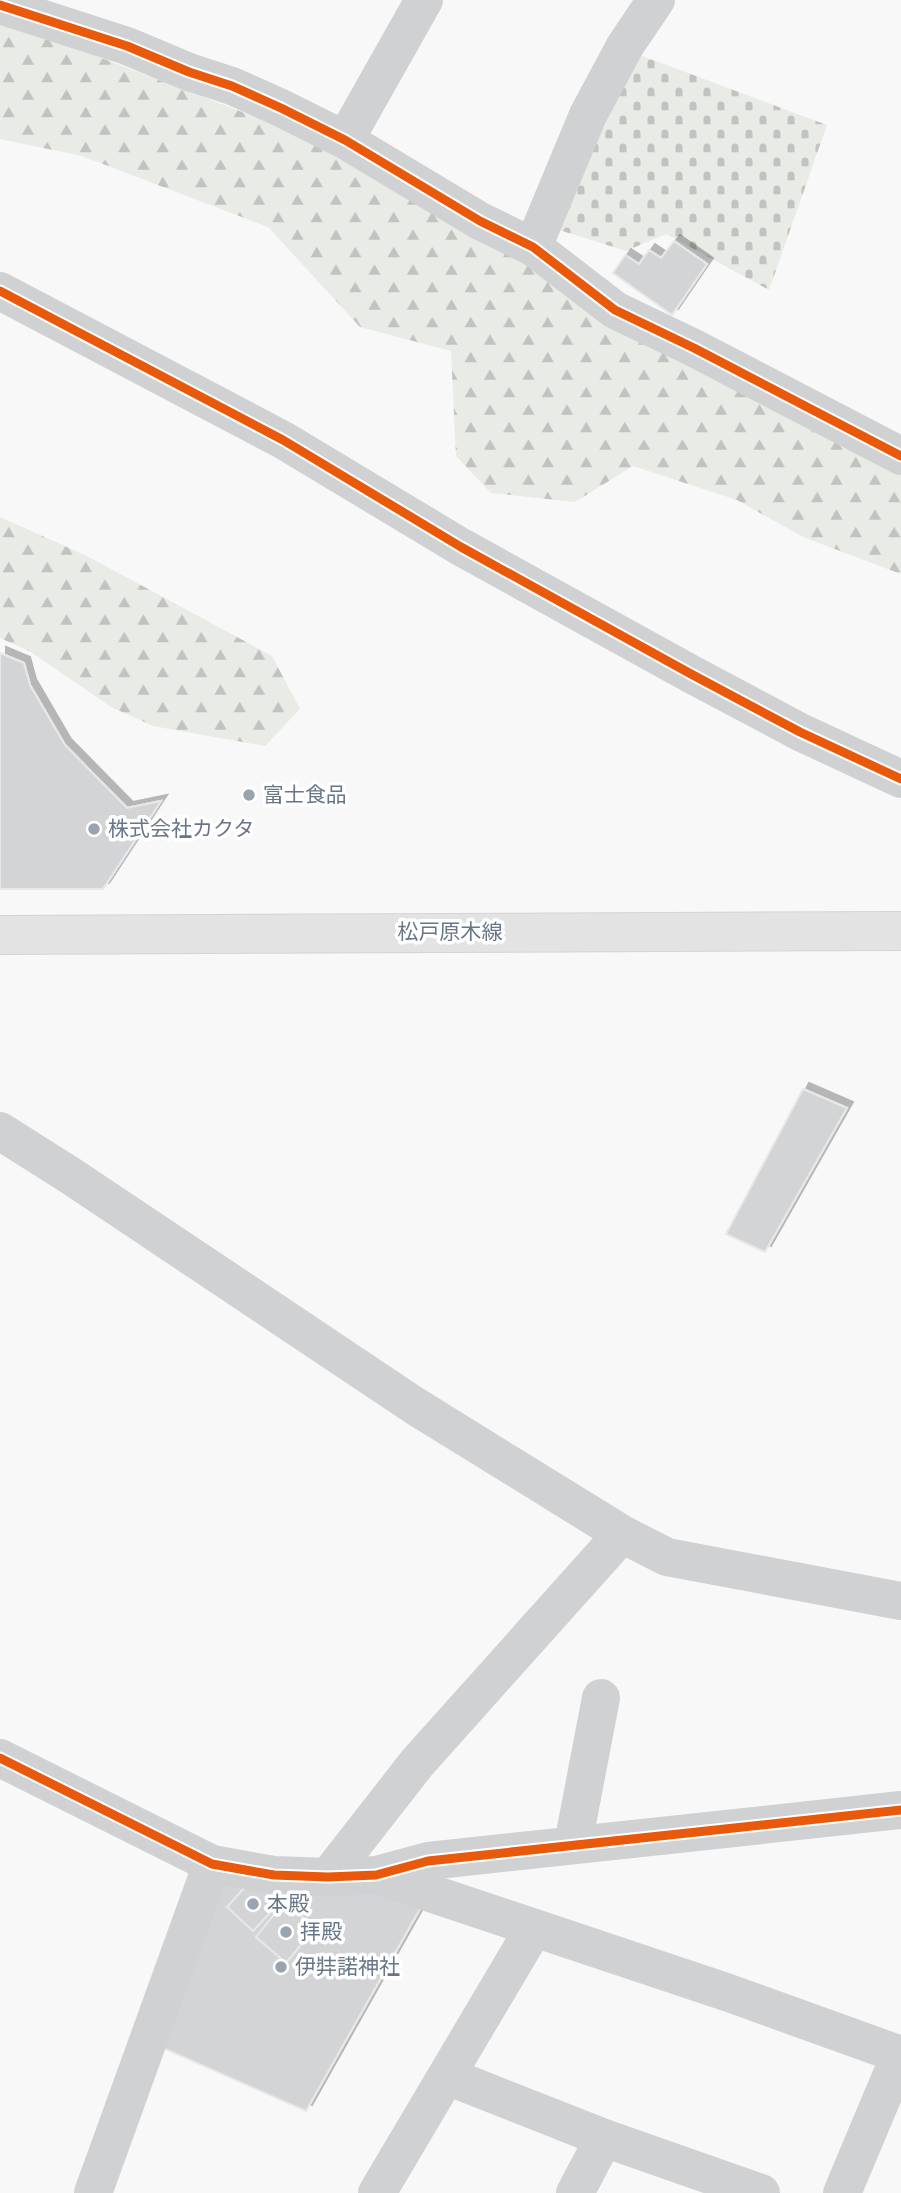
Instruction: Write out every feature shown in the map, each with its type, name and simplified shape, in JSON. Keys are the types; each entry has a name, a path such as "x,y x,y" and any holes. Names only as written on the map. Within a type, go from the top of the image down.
{"main road":[{"name":"松戸原木線","path":"0,935 901,930"}],"street":[{"path":"345,140 424,0"},
{"path":"533,247 588,115 625,47 656,0"},
{"path":"0,5 127,46 189,72 232,86 345,140 480,221 533,247 615,310 901,456"},
{"path":"0,291 283,440 461,547 727,693 800,732 901,779"},
{"path":"0,1131 415,1406 622,1534 667,1557 901,1601"},
{"path":"328,1877 417,1763 622,1534"},
{"path":"573,1844 601,1698"},
{"path":"0,1758 212,1864 274,1875 376,1875 428,1861 901,1810"},
{"path":"103,2189 212,1864"},
{"path":"376,1875 729,1993 900,2055 842,2193"},
{"path":"377,2193 534,1928"},
{"path":"447,2076 604,2138 761,2193"},
{"path":"575,2193 604,2138"}],"green space":[{"path":"0,19 289,130 901,473 901,574 803,537 737,500 633,466 575,502 491,493 456,456 451,351 360,327 268,227 82,156 0,139"},
{"path":"640,55 827,125 769,290 666,234 626,251 556,229 611,98"},
{"path":"0,517 87,556 272,656 300,709 265,746 153,726 111,707 31,652 0,638"}],"building":[{"path":"674,241 707,264 672,315 613,273 625,255 639,264 649,250 661,258"},
{"path":"0,653 24,663 30,685 65,745 127,808 161,801 103,889 0,889"},
{"path":"803,1089 847,1108 765,1252 726,1234"},
{"name":"伊弉諾神社","path":"212,1864 429,1893 306,2111 147,2041"},
{"name":"本殿","path":"254,1877 280,1902 253,1931 227,1907"},
{"name":"拝殿","path":"284,1902 315,1928 286,1963 256,1937"}],"cycle path":[{"path":"0,5 127,46 189,72 232,86 345,140 480,221 533,247 615,310 901,456"},
{"path":"0,291 283,440 461,547 691,674 800,732 901,779"},
{"path":"0,1758 212,1864 274,1875 376,1875 428,1861 901,1810"}],"place":[{"name":"富士食品","path":"249,795"},
{"name":"株式会社カクタ","path":"94,829"},
{"name":"本殿","path":"253,1904"},
{"name":"拝殿","path":"286,1932"},
{"name":"伊弉諾神社","path":"281,1967"}]}
